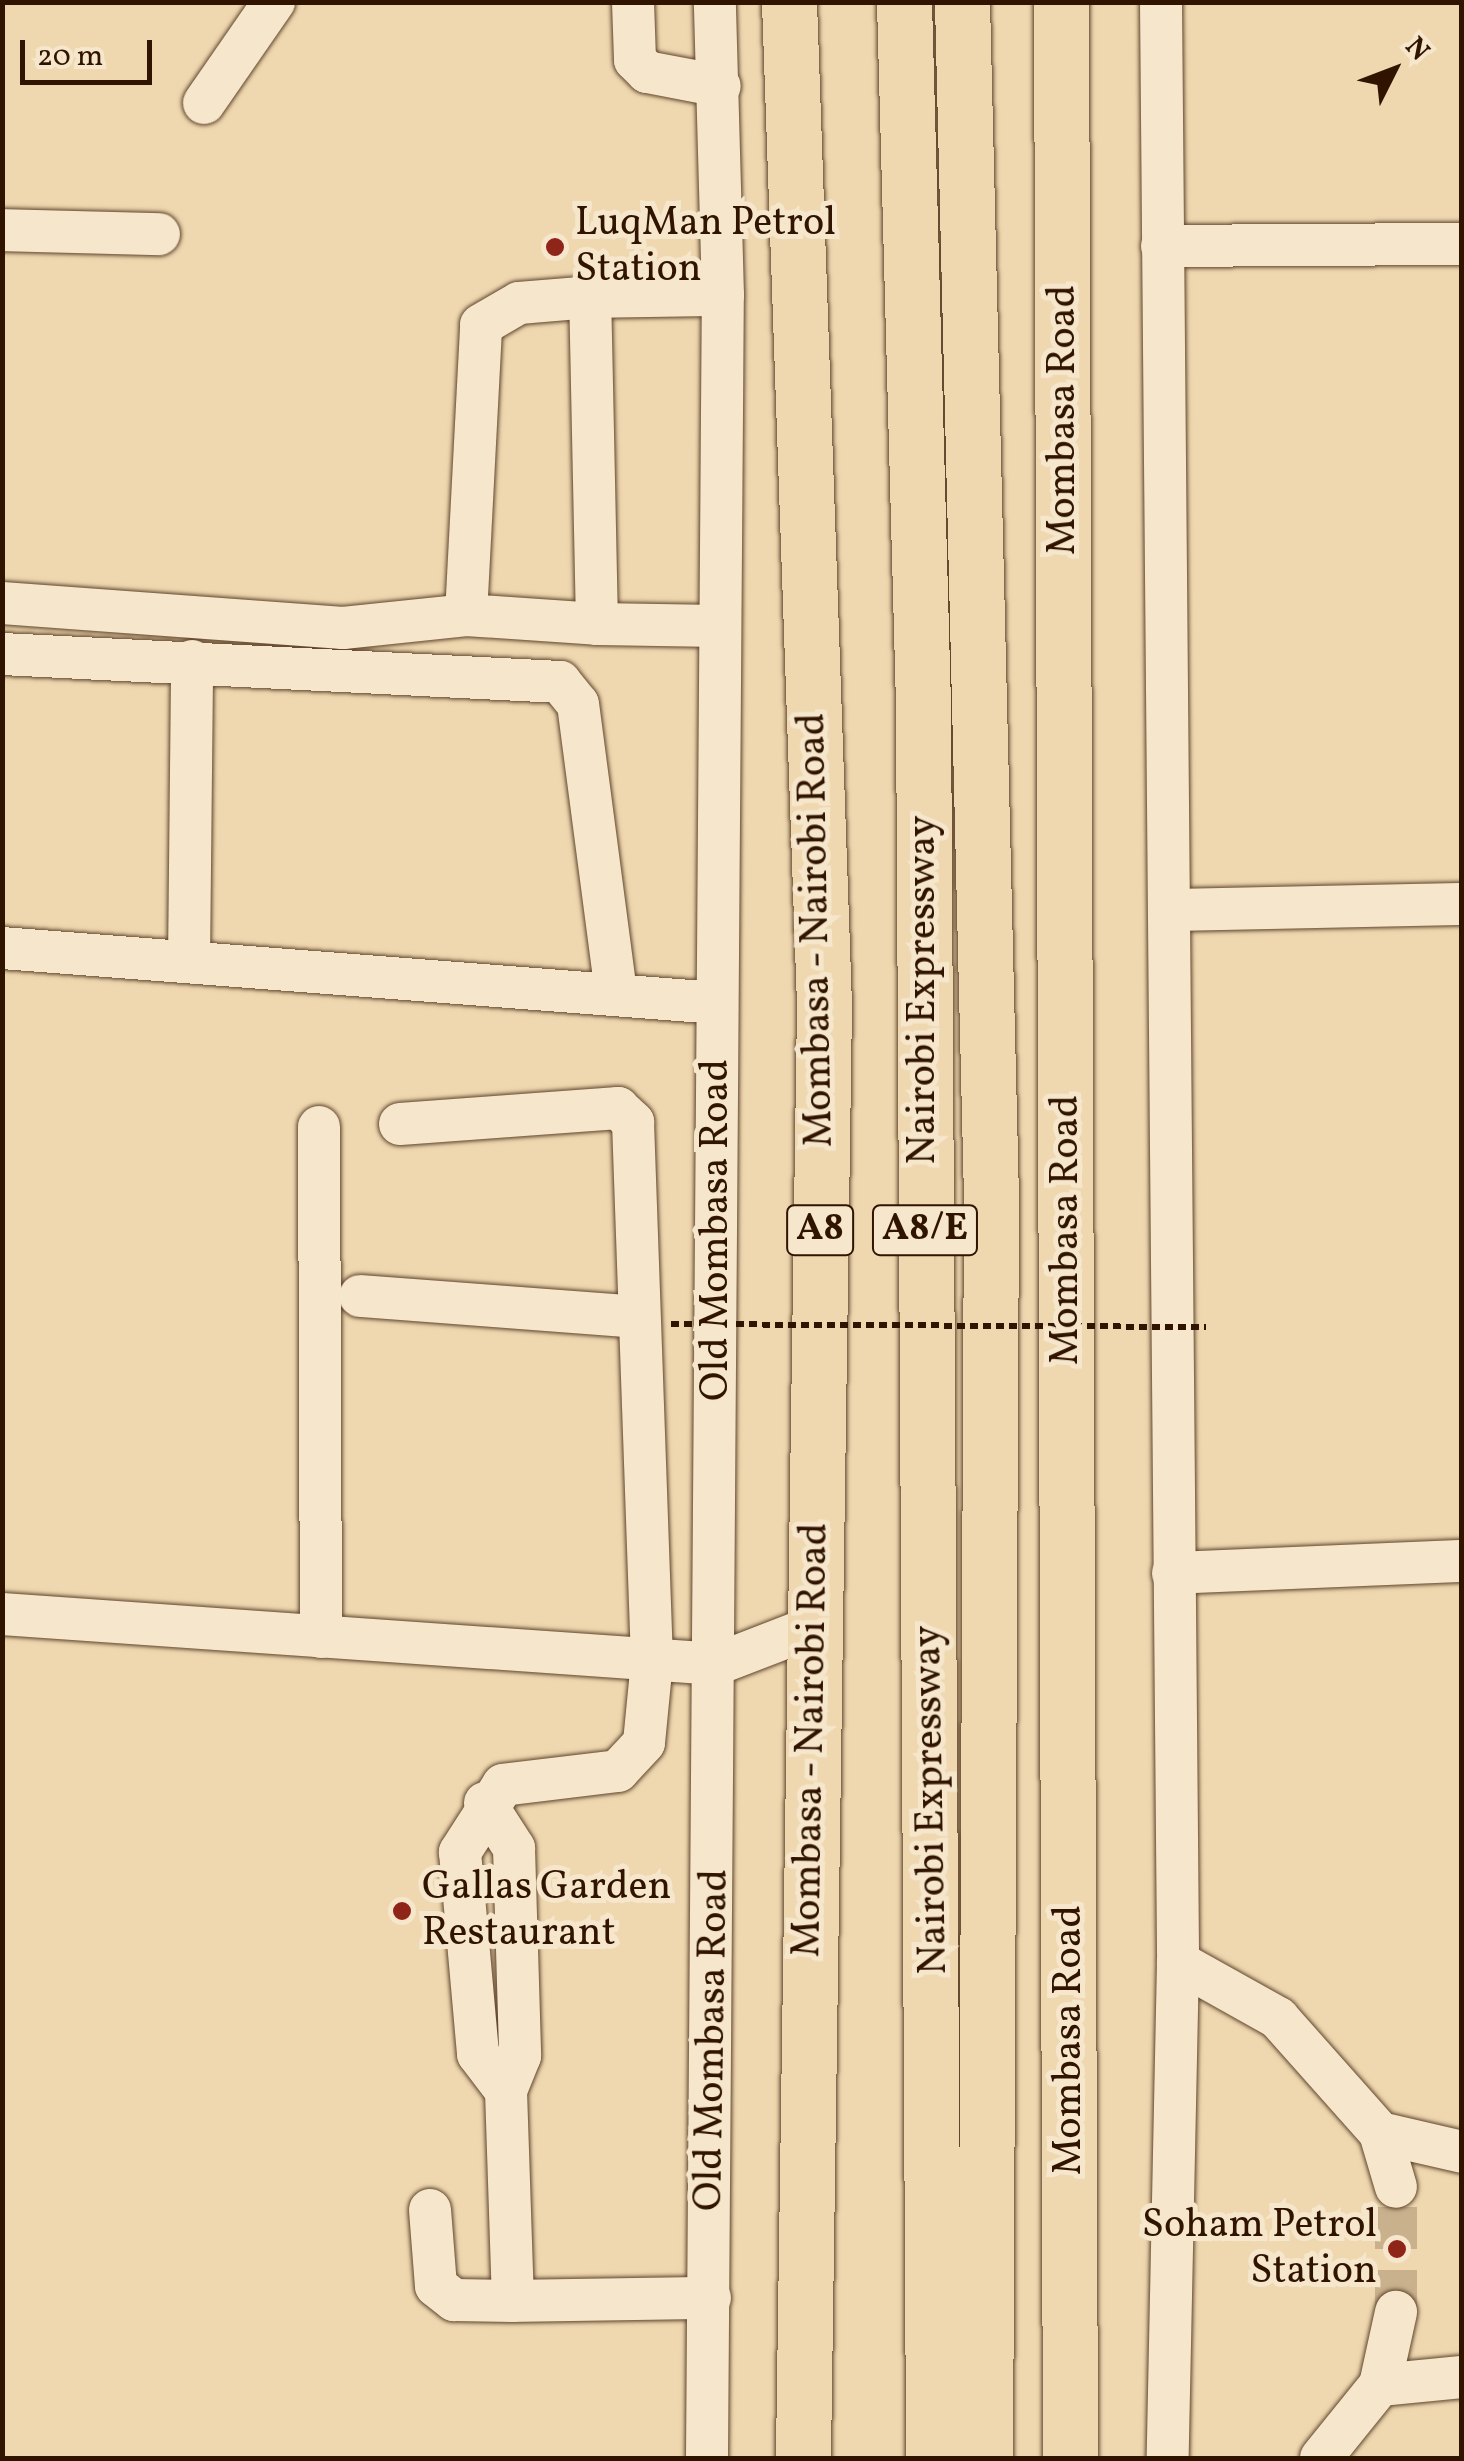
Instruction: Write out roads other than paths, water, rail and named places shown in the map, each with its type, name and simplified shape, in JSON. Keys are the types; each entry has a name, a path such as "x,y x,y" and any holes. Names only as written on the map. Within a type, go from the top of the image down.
{"highway":[{"name":"Mombasa - Nairobi Road","path":"789,2 824,1005 803,2458"},
{"name":"Nairobi Expressway","path":"904,2 923,723 934,2458"},
{"name":"Nairobi Expressway","path":"962,2 990,1196 985,2458"},
{"name":"Mombasa Road","path":"1060,2 1070,2458"}],"street":[{"path":"204,103 274,2"},
{"path":"633,2 635,60 647,72 720,86"},
{"name":"Old Mombasa Road","path":"707,2458 717,1664 716,1004 723,295 715,2"},
{"path":"1161,2 1172,910 1178,1962 1168,2458"},
{"path":"2,230 158,234"},
{"path":"1162,246 1462,244"},
{"path":"466,615 481,325 519,303 590,296 723,295"},
{"path":"590,296 598,624"},
{"path":"2,604 343,628 466,615 598,624 718,626"},
{"path":"2,654 560,682 578,704 616,993"},
{"path":"188,962 192,661"},
{"path":"1172,910 1462,904"},
{"path":"2,948 616,993 716,1004"},
{"path":"400,1124 627,1112 655,1320 652,1661 644,1743 634,1762 517,1778 485,1803 514,1848 520,2056 506,2091 513,2301"},
{"path":"319,1127 321,1637"},
{"path":"360,1296 655,1320"},
{"path":"1173,1572 1462,1562"},
{"path":"2,1614 717,1664 814,1627"},
{"path":"1178,1962 1278,2018 1380,2134 1396,2187"},
{"path":"1380,2134 1462,2152"},
{"path":"430,2210 436,2286 454,2300 710,2298"},
{"path":"1321,2458 1380,2385 1396,2312"},
{"path":"1380,2385 1462,2376"}],"tunnel":[{"path":"1396,2187 1396,2312"}],"place":[{"name":"LuqMan Petrol Station","path":"555,247"},
{"name":"Gallas Garden Restaurant","path":"402,1911"},
{"name":"Soham Petrol Station","path":"1397,2249"}]}
